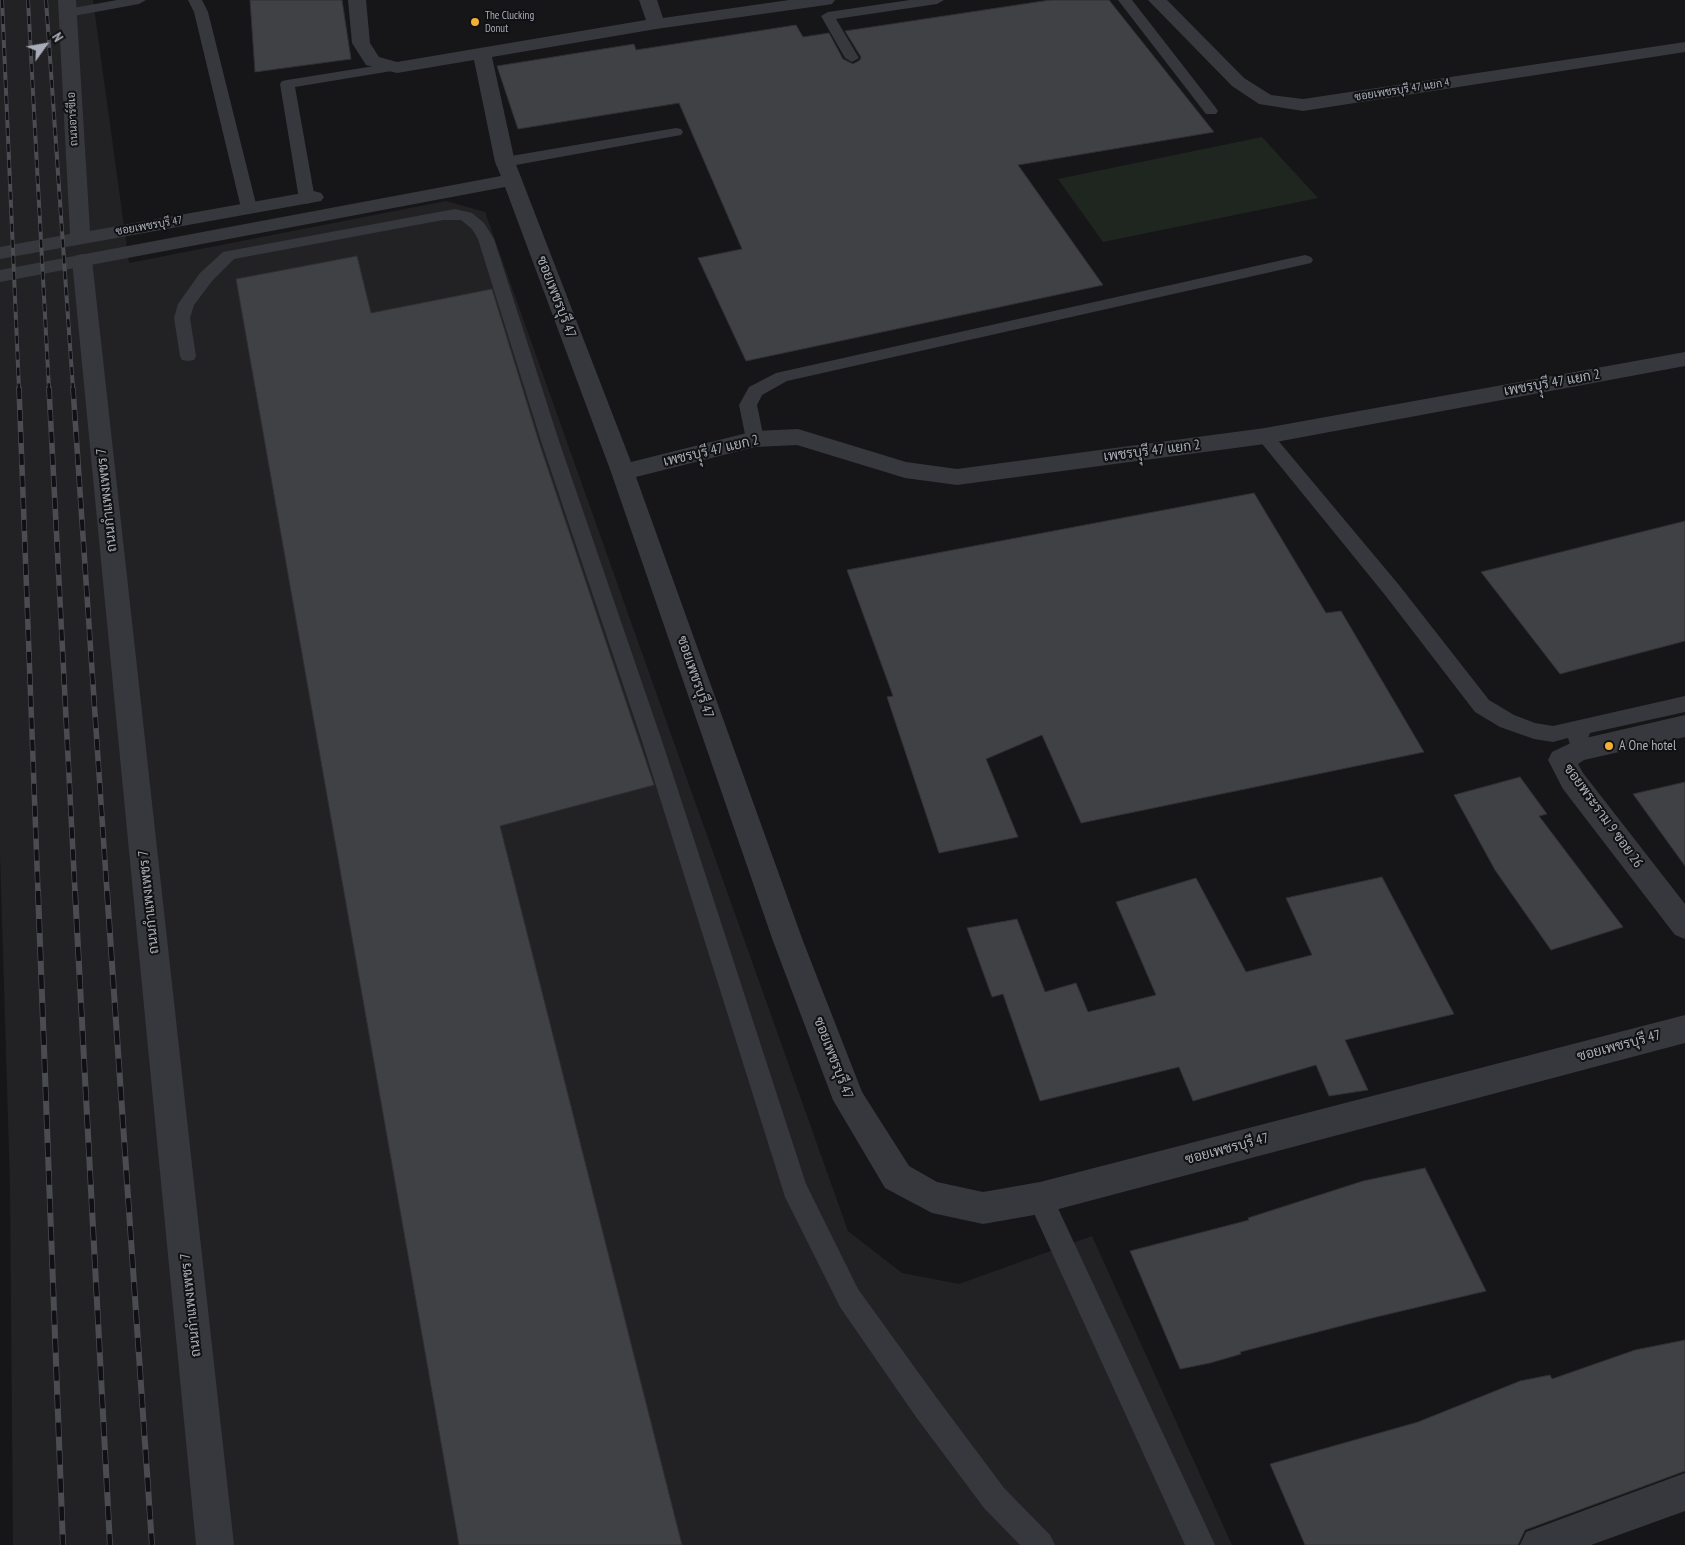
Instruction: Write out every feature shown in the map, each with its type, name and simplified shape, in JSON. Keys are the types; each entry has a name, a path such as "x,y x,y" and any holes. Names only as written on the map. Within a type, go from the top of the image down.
{"street":[{"path":"357,0 361,43 372,61 393,67 656,24 826,0"},
{"path":"648,0 656,24"},
{"name":"ซอยเพชรบุรี 47 แยก 4","path":"1157,0 1238,82 1266,100 1303,105 1685,47"},
{"name":"ถนนอาร์ซีเอ","path":"67,6 81,249"},
{"name":"ซอยเพชรบุรี 47","path":"482,53 508,171 623,472 785,932 849,1100 897,1177 932,1197 983,1208 1040,1198 1685,1029"},
{"path":"0,253 81,249 508,171"},
{"path":"429,176 508,171"},
{"path":"251,218 307,199 335,194"},
{"path":"0,276 81,249"},
{"name":"ถนนกำแพงเพชร 7","path":"81,249 215,1545"},
{"name":"เพชรบุุรี 47 แยก 2","path":"623,472 755,439 798,437 905,470 957,477 1265,436 1685,359"},
{"name":"ซอยพระราม 9 ซอย 26","path":"1685,726 1578,739 1562,760 1573,781 1685,926"},
{"path":"1539,1545 1685,1492"}],"lane":[{"path":"67,6 139,0"},
{"path":"195,0 201,12 251,218"},
{"path":"852,58 828,16 937,0"},
{"path":"1125,0 1211,111"},
{"path":"307,199 287,84 393,67"},
{"path":"508,171 676,132"},
{"path":"188,356 182,318 186,304 206,277 229,255 443,215 466,216 478,226 486,239 550,441 652,741 794,1188 849,1298 926,1407 994,1498 1040,1545"},
{"path":"755,439 748,405 755,391 782,377 1305,260"},
{"path":"1265,436 1392,590 1482,706 1507,721 1534,731 1578,739 1685,704"},
{"path":"1040,1198 1200,1545"}],"shaded area":[{"path":"0,0 93,0 129,263 446,201 485,212 848,1231 902,1273 959,1284 1092,1236 1232,1545 13,1545 10,1186 0,853"},
{"path":"1262,137 1318,198 1103,242 1058,179"}],"building":[{"path":"250,0 342,0 351,59 255,72"},
{"path":"1050,0 1109,0 1214,132 1018,165 1103,285 746,361 698,258 742,249 679,103 518,129 497,66 634,44 636,50 796,25 803,37 829,33 843,59 853,64 860,60 861,57 845,31"},
{"path":"357,256 371,313 492,289 539,442 654,785 500,826 682,1545 459,1545 236,279"},
{"path":"1254,493 1326,613 1341,611 1424,752 1081,823 1042,735 986,759 1018,837 939,853 887,697 893,696 847,570"},
{"path":"1685,521 1685,641 1560,674 1481,572"},
{"path":"1520,777 1547,814 1539,816 1623,927 1551,950 1495,870 1454,795"},
{"path":"1685,782 1685,866 1633,794"},
{"path":"1382,877 1454,1014 1345,1040 1368,1090 1329,1096 1316,1065 1193,1101 1179,1067 1040,1101 1003,994 992,997 967,928 1017,919 1045,992 1076,983 1088,1012 1156,995 1116,902 1196,878 1246,972 1312,955 1286,898"},
{"path":"1425,1168 1486,1291 1372,1318 1240,1352 1241,1354 1210,1363 1180,1369 1130,1251 1249,1220 1248,1218 1363,1181"},
{"path":"1685,1340 1685,1471 1525,1530 1518,1545 1305,1545 1270,1464 1418,1422 1520,1381 1550,1375 1552,1379 1635,1350"}],"railway":[{"path":"2,0 19,389"},
{"path":"28,0 49,389"},
{"path":"46,0 73,389"},
{"path":"19,388 38,892"},
{"path":"49,388 75,892"},
{"path":"73,388 107,892"},
{"path":"38,891 63,1545"},
{"path":"75,891 110,1545"},
{"path":"107,891 152,1545"}],"place":[{"name":"The Clucking Donut","path":"475,22"},
{"name":"A One hotel","path":"1609,746"}]}
